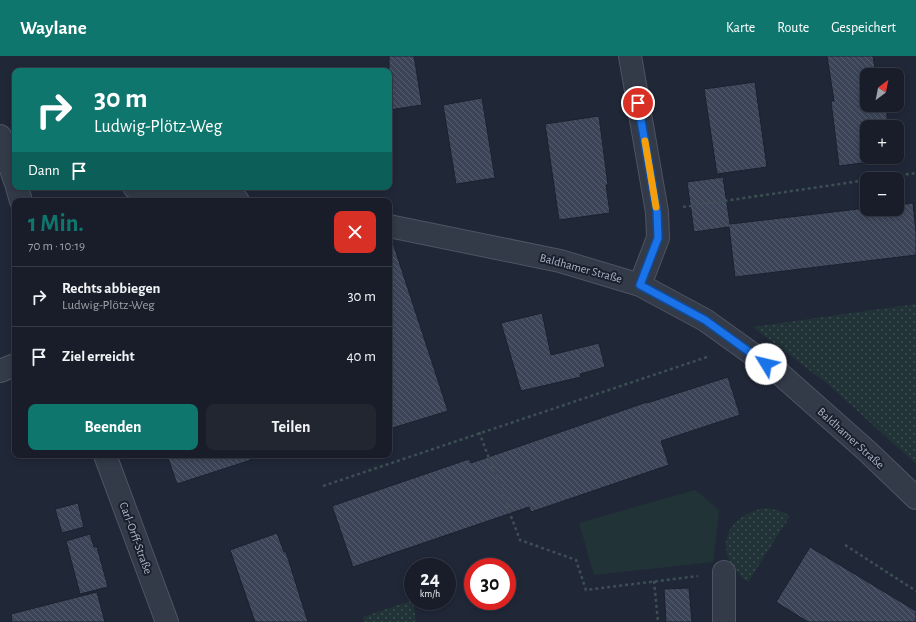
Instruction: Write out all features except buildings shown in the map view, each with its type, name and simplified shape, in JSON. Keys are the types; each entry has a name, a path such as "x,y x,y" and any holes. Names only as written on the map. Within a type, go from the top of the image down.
{"street":[{"path":"630,56 657,212 658,238 640,285"},
{"path":"0,136 12,172"},
{"path":"156,190 216,198"},
{"name":"Baldhamer Straße","path":"392,227 560,261 640,285 705,320 779,373 867,450 916,498"},
{"path":"0,371 12,366"},
{"name":"Carl-Orff-Straße","path":"106,458 166,622"},
{"path":"724,572 724,622"}],"path":[{"path":"904,175 916,173"},
{"path":"657,212 860,181"},
{"path":"323,486 479,432 716,354"},
{"path":"479,432 520,540 576,560 586,590 724,572"},
{"path":"846,545 916,591"},
{"path":"654,581 658,622"}],"shaded area":[{"path":"916,304 916,464 829,385 753,327"},
{"path":"695,490 719,510 713,562 594,575 579,523"},
{"path":"765,508 778,510 790,516 748,582 737,572 729,561 726,549 727,538 731,528 739,519 750,512"},
{"path":"404,603 404,610 414,610 416,622 364,622 363,617"}],"slow traffic":[{"path":"645,141 656,207"}],"route":[{"path":"638,103 657,212 658,238 640,285 705,320 766,364"}]}
